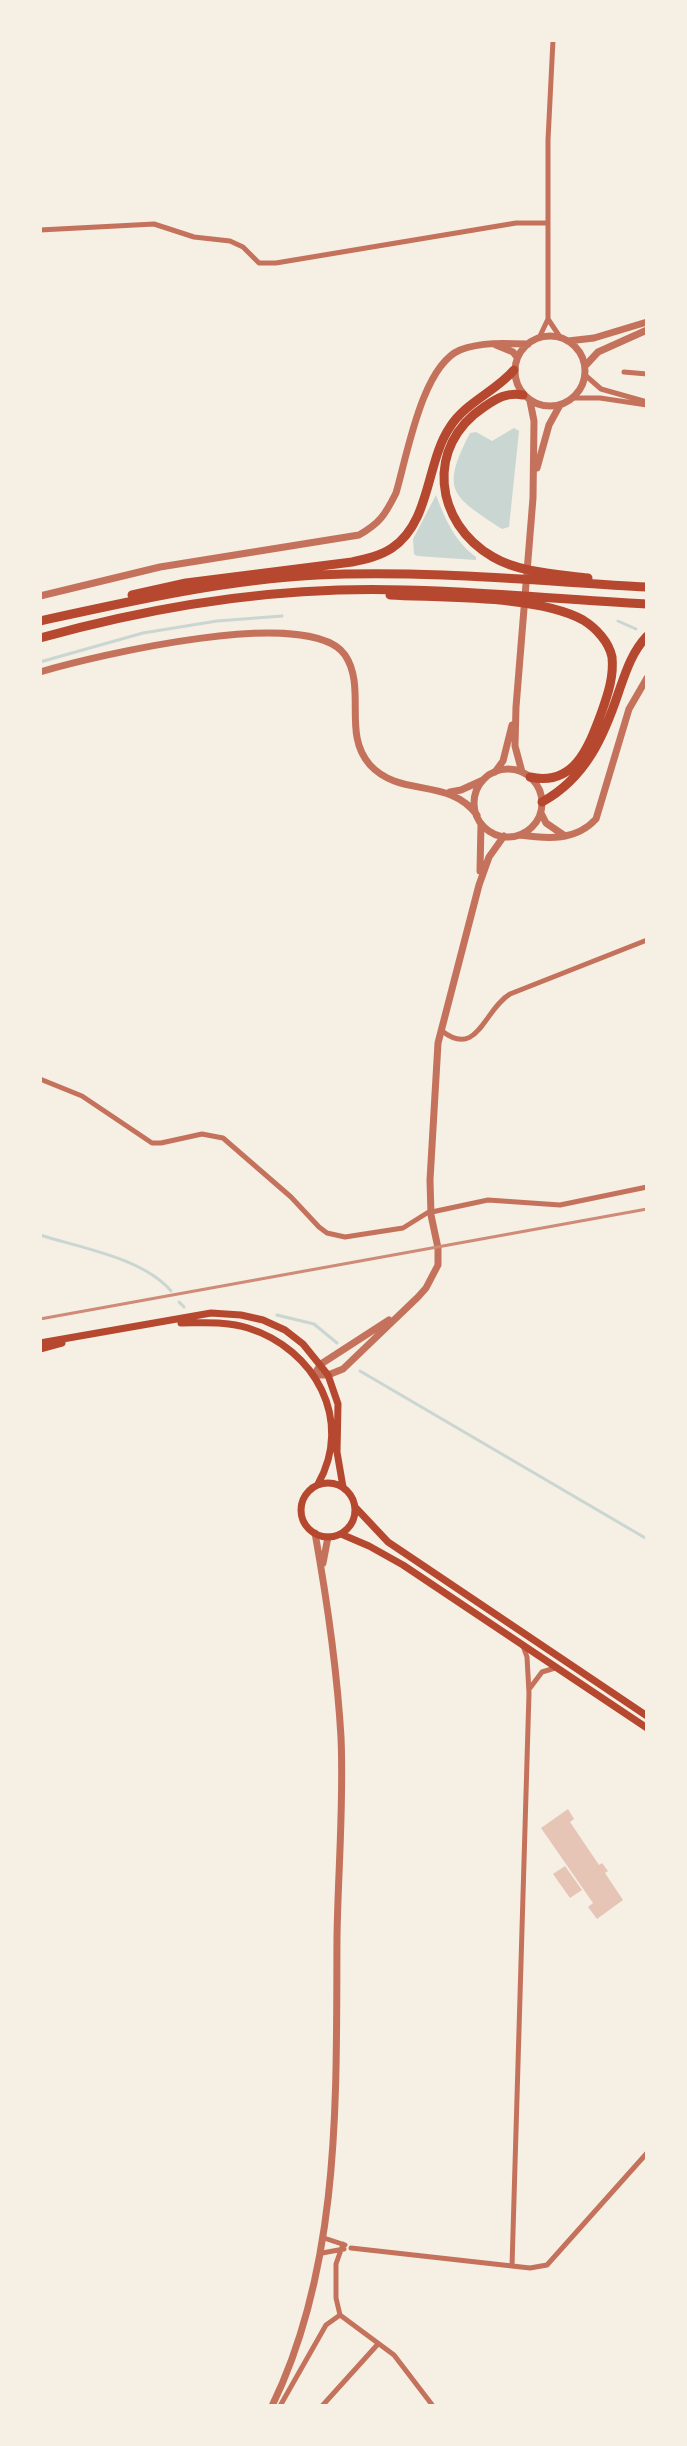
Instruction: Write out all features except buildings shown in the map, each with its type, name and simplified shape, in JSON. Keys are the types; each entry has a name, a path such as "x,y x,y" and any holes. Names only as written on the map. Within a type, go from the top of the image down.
{"highway":[{"path":"40,621 186,583 352,562 379,555 406,535 419,511 442,440 450,426 460,413 514,370"},
{"path":"527,398 513,393 498,397 465,422 453,441 445,468 444,486 448,508 457,526 474,545 495,559 514,566 647,585"},
{"path":"40,621 189,591 316,575 400,574 647,585"},
{"path":"40,638 89,624 166,609 254,596 336,590 503,593 647,604"},
{"path":"254,596 387,595 507,602 556,610 585,621 606,643 612,659 611,680 594,733 582,756 562,775 543,780 526,774"},
{"path":"542,808 591,759 605,731 630,660 647,636"}],"main road":[{"path":"40,1343 211,1313 263,1320 285,1330 303,1344 328,1375 338,1404 337,1452 343,1487"},
{"path":"158,1323 220,1323 245,1327 279,1340 305,1363 327,1398 330,1410 327,1468 318,1484 305,1496 301,1510 305,1523 315,1533 328,1537 341,1534 352,1523 356,1508"},
{"path":"40,1349 111,1331"},
{"path":"318,1484 335,1483 343,1487 350,1493 356,1508 388,1542 647,1716"},
{"path":"341,1534 403,1565 647,1728"}],"street":[{"path":"539,338 548,319 547,223 553,40"},
{"path":"40,230 154,224 194,237 230,241 243,247 259,263 276,263 516,223 547,223"},
{"path":"548,319 582,356 585,370 601,389 647,403"},
{"path":"565,836 546,823 541,793 526,774 515,746 534,478 534,421 514,370 517,357 528,344 539,338 594,338 647,322"},
{"path":"527,398 544,406 560,405 573,398 579,391 585,370 598,352 647,330"},
{"path":"40,596 160,567 359,535 377,525 396,493 424,399 446,358 458,351 494,344 528,344"},
{"path":"494,344 517,357"},
{"path":"624,372 647,374"},
{"path":"573,398 647,403"},
{"path":"534,478 549,425 560,405"},
{"path":"40,672 90,658 177,641 282,633 313,635 338,647 350,663 357,737 368,763 390,780 444,792 463,800 477,815"},
{"path":"481,824 504,836 541,838 583,831 596,819 629,709 647,678"},
{"path":"444,792 461,790 495,772 508,746 516,707"},
{"path":"495,772 514,770 526,774"},
{"path":"479,885 481,824 474,803 476,792 486,778"},
{"path":"520,835 534,825 542,808"},
{"path":"314,1375 328,1375 343,1369 426,1288 438,1265 431,1212 430,1148 441,1030 479,885 489,857 504,836"},
{"path":"441,1030 454,1039 467,1039 477,1033 497,1003 510,994 647,940"},
{"path":"40,1079 82,1096 152,1143 202,1134 223,1138 291,1197 319,1227 333,1235 345,1237 403,1228 431,1212 492,1199 560,1205 647,1187"},
{"path":"314,1375 321,1364 404,1310"},
{"path":"272,2406 294,2356 313,2296 322,2253 336,2067 341,1741 315,1533"},
{"path":"322,1574 328,1537"},
{"path":"512,2266 529,1693 527,1657 523,1645"},
{"path":"529,1693 539,1674 558,1668"},
{"path":"324,2238 351,2248 530,2268 547,2265 647,2153"},
{"path":"322,2253 343,2247"},
{"path":"343,2247 336,2264 336,2298 340,2315 399,2361 433,2406"},
{"path":"280,2406 326,2325 340,2315"},
{"path":"322,2406 378,2344"}],"shaded area":[{"path":"514,428 519,431 509,527 502,529 462,499 456,490 455,468 470,433 476,432 492,441"},
{"path":"436,495 452,529 476,560 414,554 413,539"}],"waterway":[{"path":"40,662 143,633 217,621 282,616"},
{"path":"618,621 636,629"},
{"path":"40,1235 128,1262 159,1280 171,1291"},
{"path":"179,1302 184,1307"},
{"path":"277,1315 314,1324 337,1343"},
{"path":"360,1371 647,1539"}],"railway":[{"path":"40,1319 647,1209"}]}
